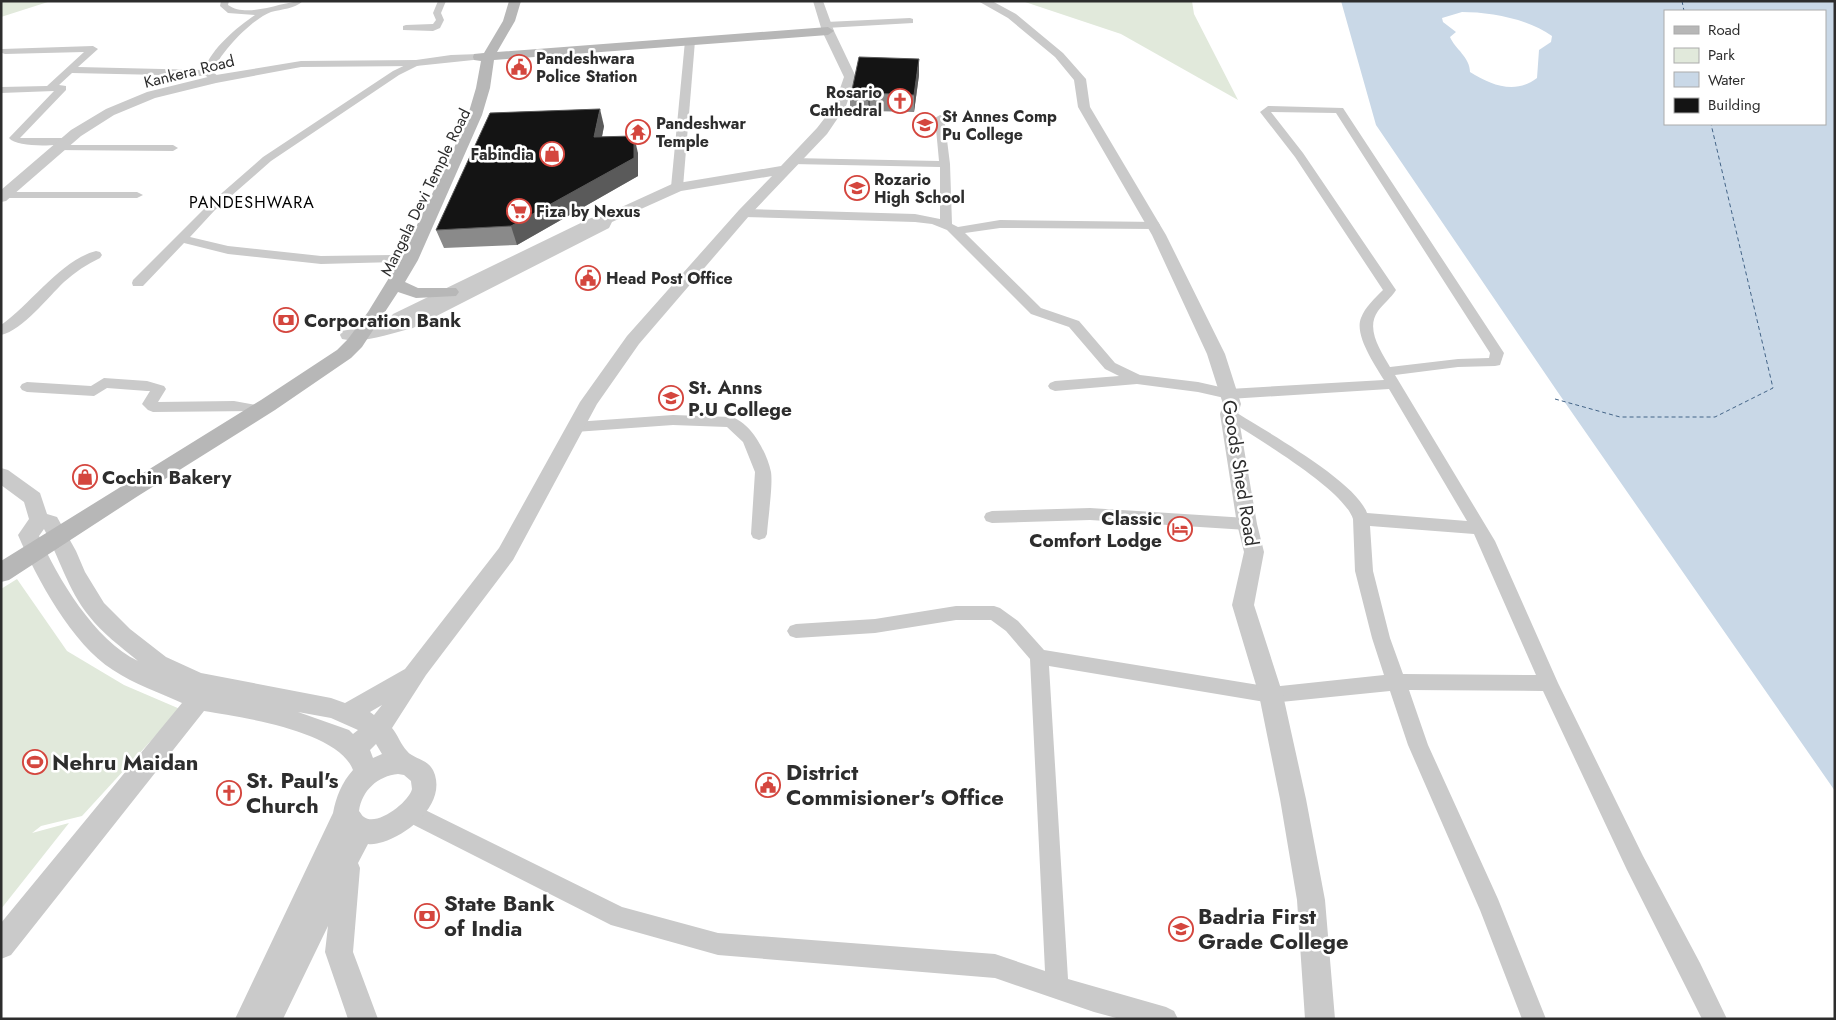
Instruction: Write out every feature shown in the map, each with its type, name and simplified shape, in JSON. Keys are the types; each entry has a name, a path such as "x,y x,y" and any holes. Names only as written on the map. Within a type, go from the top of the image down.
{"main road":[{"name":"Mangala Devi Temple Road","path":"420,202 453,140 486,64 481,49 499,21 505,1"},
{"name":"Mangala Devi Temple Road","path":"484,56 509,21 515,1"},
{"path":"484,56 690,41 827,28"},
{"name":"Mangala Devi Temple Road","path":"349,339 395,284 409,260 475,115 480,78"},
{"name":"Mangala Devi Temple Road","path":"349,339 383,280 400,242"},
{"path":"395,284 416,293 450,292"},
{"path":"1,573 43,535 251,408 312,367 349,339"},
{"path":"1,558 130,490 268,405 344,354 349,339"}],"street":[{"path":"225,1 224,6 231,11 260,12 285,7 299,1"},
{"path":"406,28 433,28 437,26 440,20 437,13 442,1"},
{"path":"354,750 386,719 414,675 506,554 589,402 632,340 744,213 822,132 840,106 850,76 827,28 818,1"},
{"name":"Goods Shed Road","path":"983,1 1012,16 1059,54 1080,79 1084,107 1154,225 1216,354 1232,404 1229,414 1247,524 1254,552 1243,605 1270,695 1293,799 1311,900 1320,1019"},
{"path":"70,70 212,76 212,61 243,27 263,15 264,13 260,12"},
{"path":"827,28 910,20"},
{"path":"677,187 690,41"},
{"path":"2,51 93,48 50,88"},
{"name":"Kankera Road","path":"4,193 62,145 110,112 212,76 301,64 416,63 484,56"},
{"path":"138,283 211,208 267,158 396,73 416,63"},
{"path":"1,90 63,88 14,138 16,140 62,145 173,148"},
{"path":"1055,386 1137,380 1198,387 1229,394 1389,378 1458,363 1495,362 1498,353 1339,110 1268,109 1265,112 1299,155 1390,290 1370,313 1366,324 1374,352 1389,378 1487,541 1549,684 1635,863 1715,1019"},
{"path":"940,118 951,227"},
{"path":"393,326 399,317 450,292 596,221 605,220 677,187 747,176 788,166 944,164"},
{"path":"747,176 768,187"},
{"path":"4,193 137,195"},
{"path":"744,213 936,220 951,227 1036,310 1074,324 1110,366 1137,380"},
{"path":"349,339 372,334 393,326 407,324 604,225 605,220"},
{"path":"951,227 1000,224 1154,225"},
{"path":"182,238 197,244 228,250 321,260 392,259"},
{"path":"1,331 28,310 70,270 82,261 96,255"},
{"path":"27,387 94,391 104,383 147,386 159,389 149,404 152,407 234,406 251,408"},
{"path":"1229,414 1330,480 1358,510 1364,571 1381,638 1396,682 1418,745 1490,907 1534,1019"},
{"path":"575,428 673,420 731,422 750,439 763,472 759,534"},
{"path":"1,475 33,498 60,595 98,646 122,664 316,728 340,738 360,755 367,774"},
{"path":"992,517 1090,514 1247,524"},
{"path":"1360,519 1479,528"},
{"path":"796,631 875,626 956,613 994,613 1012,626 1039,657 1057,987"},
{"path":"1039,657 1270,695 1396,682 1549,684"},
{"path":"346,714 414,675"},
{"path":"204,692 331,708 363,721 383,735 400,763"},
{"path":"1,945 204,692"},
{"path":"400,763 411,766 419,772 424,780 424,791 419,803 400,822 386,829 373,831 353,822 346,804 350,793 367,774 378,768 400,763"},
{"path":"411,813 619,917 718,944 995,966 1094,1000 1166,1019"},
{"path":"267,1019 353,822"},
{"path":"250,1019 338,855"},
{"path":"338,855 339,952 363,1019"}],"green space":[{"path":"1,1 51,1 1,17"},
{"path":"1022,1 1192,1 1194,14 1238,100 1121,34"},
{"path":"17,579 67,651 124,685 180,709 82,816 41,826 32,833 69,823 1,909 1,589"}],"water":[{"path":"1341,1 1835,1 1835,791 1557,391 1376,125","holes":["1462,12 1485,13 1521,21 1552,36 1551,42 1539,50 1537,78 1529,83 1512,87 1486,81 1470,72 1468,62 1450,37 1456,32 1443,22 1442,18"]}],"building":[{"path":"859,57 919,59 914,95 870,93 868,100 850,99"},
{"name":"Fiza by Nexus","path":"600,109 594,137 634,136 634,158 511,226 436,230 490,113"}],"ferry route":[{"path":"1682,1 1684,10"},
{"path":"1555,399 1620,417 1715,417 1773,388 1711,125"}],"place":[{"name":"Pandeshwara Police Station","path":"519,67"},
{"name":"Rosario Cathedral","path":"900,101"},
{"name":"St Annes Comp Pu College","path":"925,125"},
{"name":"Pandeshwar Temple","path":"638,132"},
{"name":"Fabindia","path":"552,154"},
{"name":"Rozario High School","path":"857,188"},
{"name":"Fiza by Nexus","path":"519,211"},
{"name":"Head Post Office","path":"588,278"},
{"name":"Corporation Bank","path":"286,320"},
{"name":"St. Anns P.U College","path":"671,398"},
{"name":"Cochin Bakery","path":"85,477"},
{"name":"Classic Comfort Lodge","path":"1180,529"},
{"name":"Nehru Maidan","path":"35,762"},
{"name":"District Commisioner's Office","path":"768,785"},
{"name":"St. Paul's Church","path":"229,793"},
{"name":"State Bank of India","path":"427,916"},
{"name":"Badria First Grade College","path":"1181,929"}],"district":[{"name":"PANDESHWARA","path":"252,202"}]}
